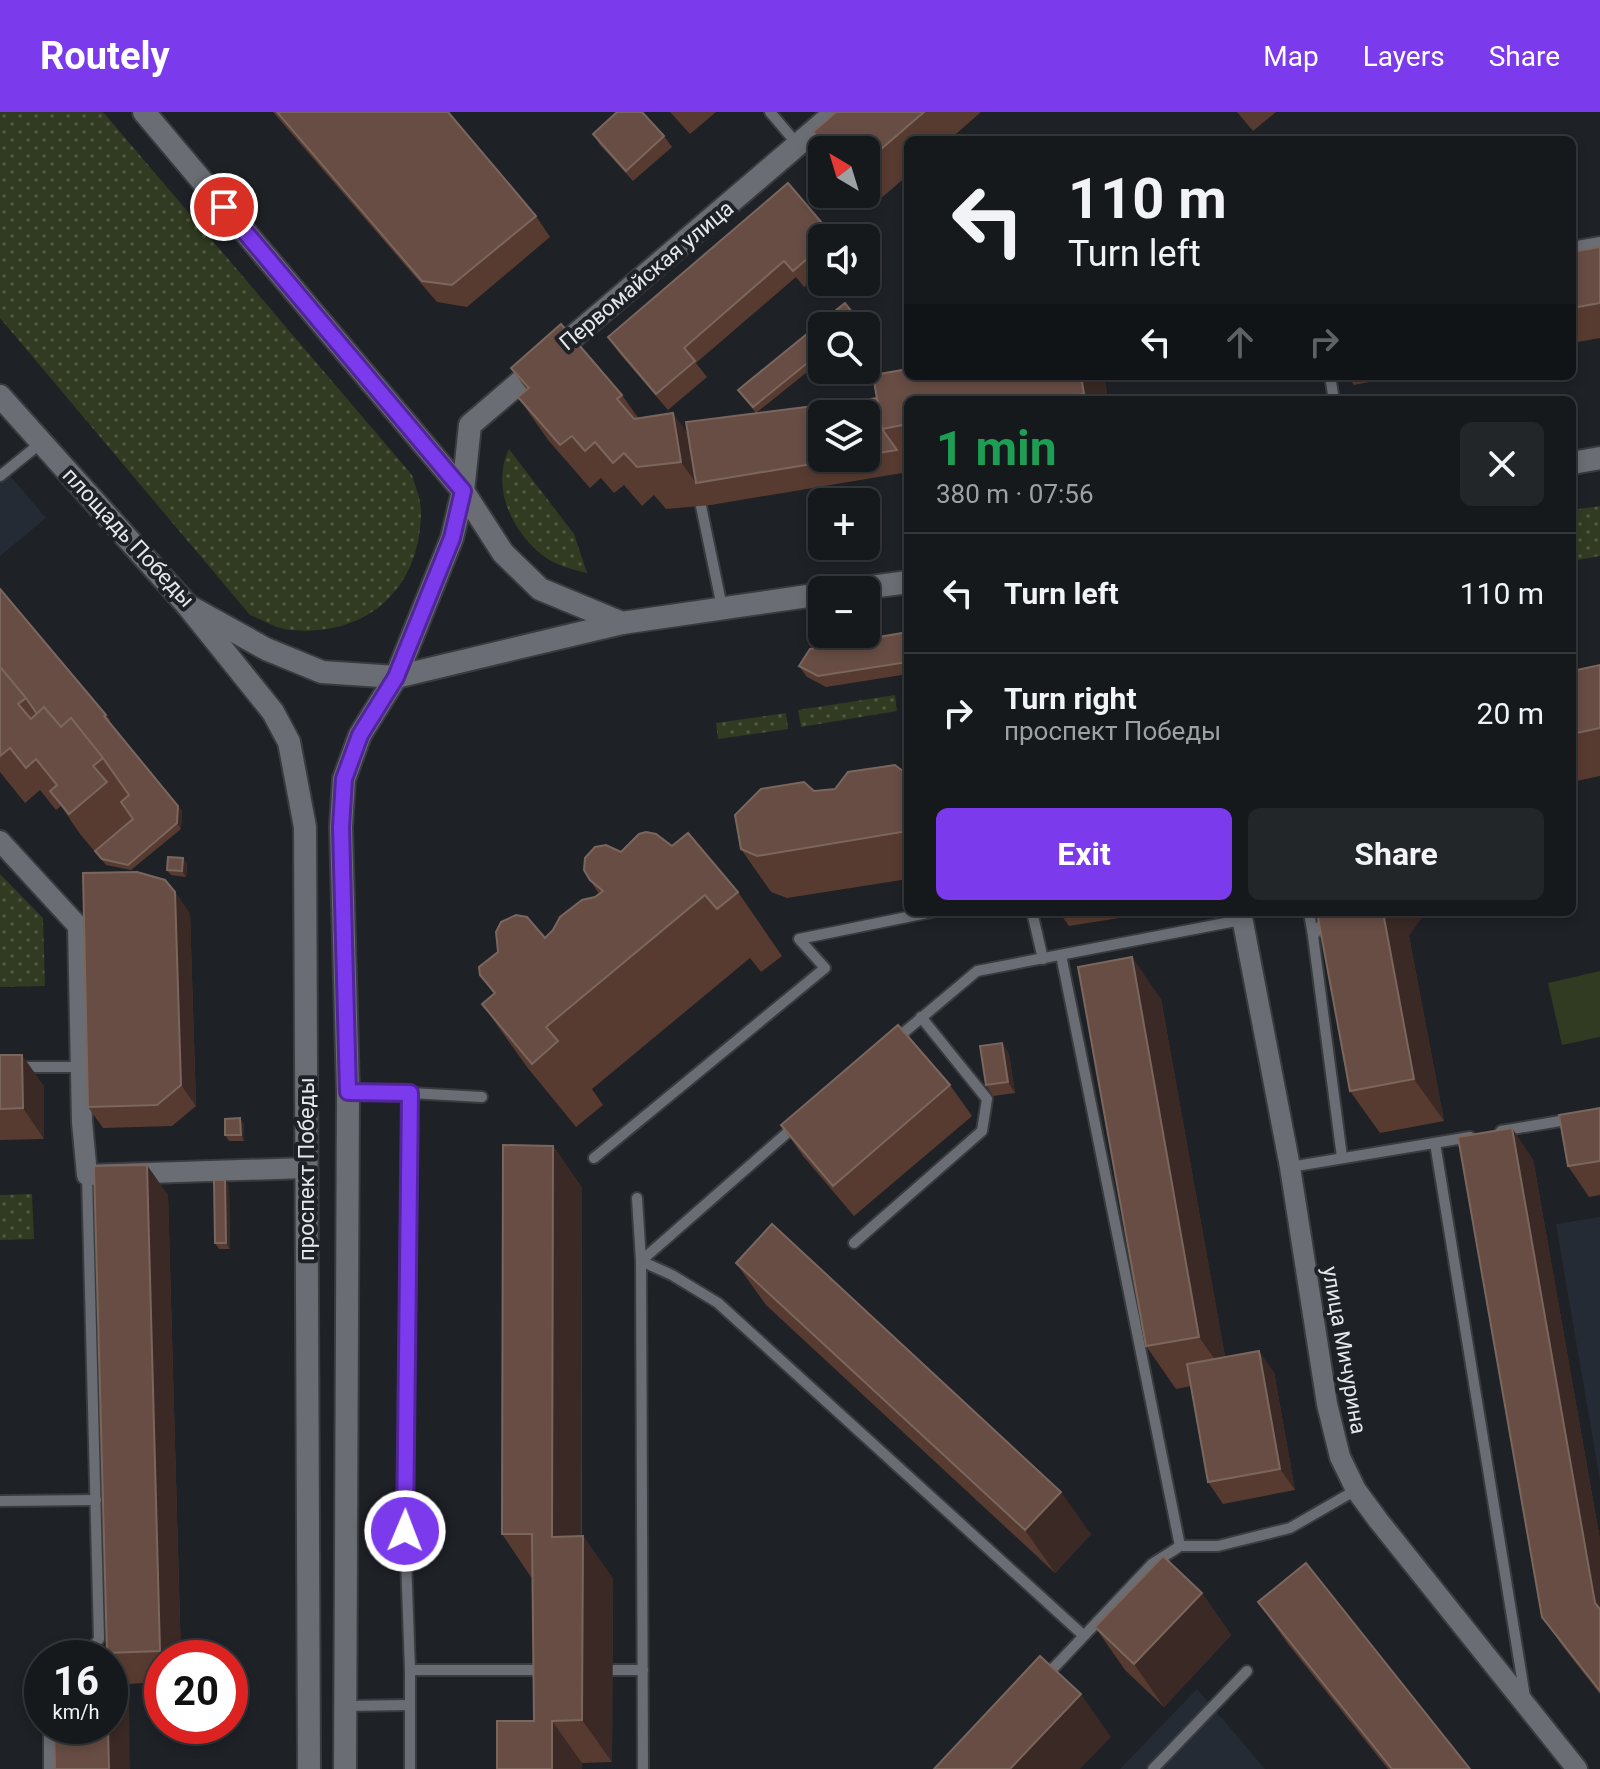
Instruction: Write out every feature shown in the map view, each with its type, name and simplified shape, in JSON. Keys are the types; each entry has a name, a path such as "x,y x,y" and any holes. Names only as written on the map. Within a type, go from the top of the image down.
{"main road":[{"path":"144,112 463,491 503,553 540,589 622,623"},
{"name":"Первомайская улица","path":"463,491 470,425 836,112"},
{"name":"площадь Победы","path":"0,396 187,605 266,649 322,672 396,677 622,623 808,596"},
{"path":"1576,462 1600,458"},
{"path":"396,677 452,538 463,491"},
{"path":"880,586 904,583"},
{"name":"проспект Победы","path":"187,605 273,712 289,742 305,827 309,1769"},
{"name":"проспект Победы","path":"345,1769 348,1092 341,827 344,779 360,735 396,677"}],"street":[{"path":"0,841 78,926 87,1175 306,1168"},
{"name":"улица Мичурина","path":"1241,916 1290,1167 1327,1404 1340,1457 1356,1490 1577,1769"}],"lane":[{"path":"770,112 798,145"},
{"path":"1576,246 1600,242"},
{"path":"0,476 42,442"},
{"path":"701,506 722,607"},
{"path":"594,1158 825,968 799,939 912,916"},
{"path":"1033,916 1043,959"},
{"path":"886,1047 977,971 1241,916"},
{"path":"1310,916 1342,1157"},
{"path":"1313,936 1328,916"},
{"path":"1061,955 1180,1546"},
{"path":"854,1243 982,1131 987,1099 921,1017"},
{"path":"0,1067 81,1067"},
{"path":"348,1092 482,1097"},
{"path":"410,1093 405,1531 410,1769"},
{"path":"641,1261 807,1115"},
{"path":"1494,1133 1585,1117"},
{"path":"1290,1167 1478,1135"},
{"path":"1435,1143 1526,1704"},
{"path":"87,1175 98,1640"},
{"path":"637,1198 641,1261 643,1769"},
{"path":"641,1261 672,1275 718,1303 1083,1635"},
{"path":"1041,1681 1152,1564 1180,1546 1218,1546 1290,1528 1356,1490"},
{"path":"0,1501 96,1500"},
{"path":"410,1670 563,1670"},
{"path":"612,1670 643,1670"},
{"path":"1153,1769 1247,1671"},
{"path":"346,1706 410,1705"},
{"path":"49,1744 49,1769"}],"shaded area":[{"path":"0,464 46,518 0,556"},
{"path":"1600,1217 1600,1481 1556,1224"},
{"path":"1197,1689 1265,1769 1120,1769"}],"green space":[{"path":"0,112 103,112 412,475 421,506 419,539 412,563 385,602 366,616 319,630 286,629 250,615 0,318"},
{"path":"509,449 574,534 587,573 546,558 521,533 503,492 504,463"},
{"path":"1600,506 1600,556 1576,560 1576,509"},
{"path":"895,695 897,711 801,727 798,710"},
{"path":"786,713 788,729 718,739 716,723"},
{"path":"0,874 43,918 45,986 0,987"},
{"path":"1600,971 1600,1037 1562,1045 1548,983"},
{"path":"32,1194 34,1239 0,1240 0,1195"}],"building":[{"path":"277,112 448,112 536,216 452,285 422,281"},
{"path":"617,112 642,112 664,136 626,171 593,134"},
{"path":"836,112 924,112 880,150 880,136 816,136 813,132"},
{"path":"788,183 823,224 808,224 808,258 793,271 784,261 684,348 695,361 656,394 608,337"},
{"path":"1600,247 1600,303 1576,307 1576,251"},
{"path":"845,303 852,312 834,312"},
{"path":"561,324 622,395 617,399 634,419 673,413 681,462 637,467 624,453 613,463 595,442 585,451 572,436 560,445 518,397 529,388 511,368"},
{"path":"808,333 808,362 753,407 738,390"},
{"path":"904,370 904,380 1082,380 1084,394 904,396 904,425 882,429 880,400 877,400 874,384 880,384 880,374"},
{"path":"808,407 808,465 696,483 686,422"},
{"path":"880,417 882,429 897,450 880,453"},
{"path":"0,589 178,806 177,823 128,865 102,859 95,851 133,819 121,802 129,795 71,718 61,727 44,707 37,714 0,667"},
{"path":"904,633 904,663 818,676 799,666 810,649 880,648 880,637"},
{"path":"1600,665 1600,728 1576,733 1576,670"},
{"path":"0,667 26,698 18,704 31,719 44,707 61,727 71,718 103,758 93,766 107,782 69,814 50,791 57,785 36,759 26,768 10,748 0,756"},
{"path":"895,765 904,772 904,832 757,856 741,849 735,815 761,789 804,782 814,791 835,789 848,772"},
{"path":"688,833 738,892 717,909 705,895 546,1027 558,1041 532,1064 482,1004 495,993 480,975 479,967 498,952 496,932 501,922 516,915 527,917 545,938 560,917 582,900 603,891 584,870 585,858 595,847 606,845 621,852 639,834 656,834 672,846"},
{"path":"168,857 183,858 182,871 167,870"},
{"path":"137,872 165,880 175,892 181,1085 157,1105 88,1107 83,873"},
{"path":"1318,916 1384,916 1414,1079 1350,1091"},
{"path":"1132,957 1199,1337 1146,1346 1078,967"},
{"path":"898,1025 950,1085 833,1186 781,1125"},
{"path":"1002,1043 1008,1082 986,1085 980,1046"},
{"path":"0,1055 22,1055 23,1108 0,1109"},
{"path":"1600,1108 1600,1161 1568,1166 1559,1115"},
{"path":"240,1118 241,1135 225,1135 225,1119"},
{"path":"1512,1128 1595,1603 1600,1609 1600,1691 1542,1617 1458,1137"},
{"path":"503,1145 553,1146 552,1537 583,1536 582,1720 552,1721 552,1769 497,1769 497,1721 534,1721 532,1534 502,1534"},
{"path":"147,1165 160,1640 144,1640 144,1652 128,1652 128,1640 107,1640 94,1166"},
{"path":"214,1180 225,1180 226,1243 215,1243"},
{"path":"772,1224 1061,1492 1025,1530 736,1263"},
{"path":"1259,1351 1280,1469 1208,1482 1187,1364"},
{"path":"1163,1556 1202,1593 1134,1664 1095,1627"},
{"path":"1306,1563 1470,1769 1392,1769 1258,1602"},
{"path":"1040,1656 1081,1694 1010,1769 934,1769"},
{"path":"54,1744 108,1744 109,1769 55,1769"}],"route":[{"path":"224,207 463,491 452,538 396,677 360,735 344,779 341,827 348,1092 410,1093 405,1531"}]}
